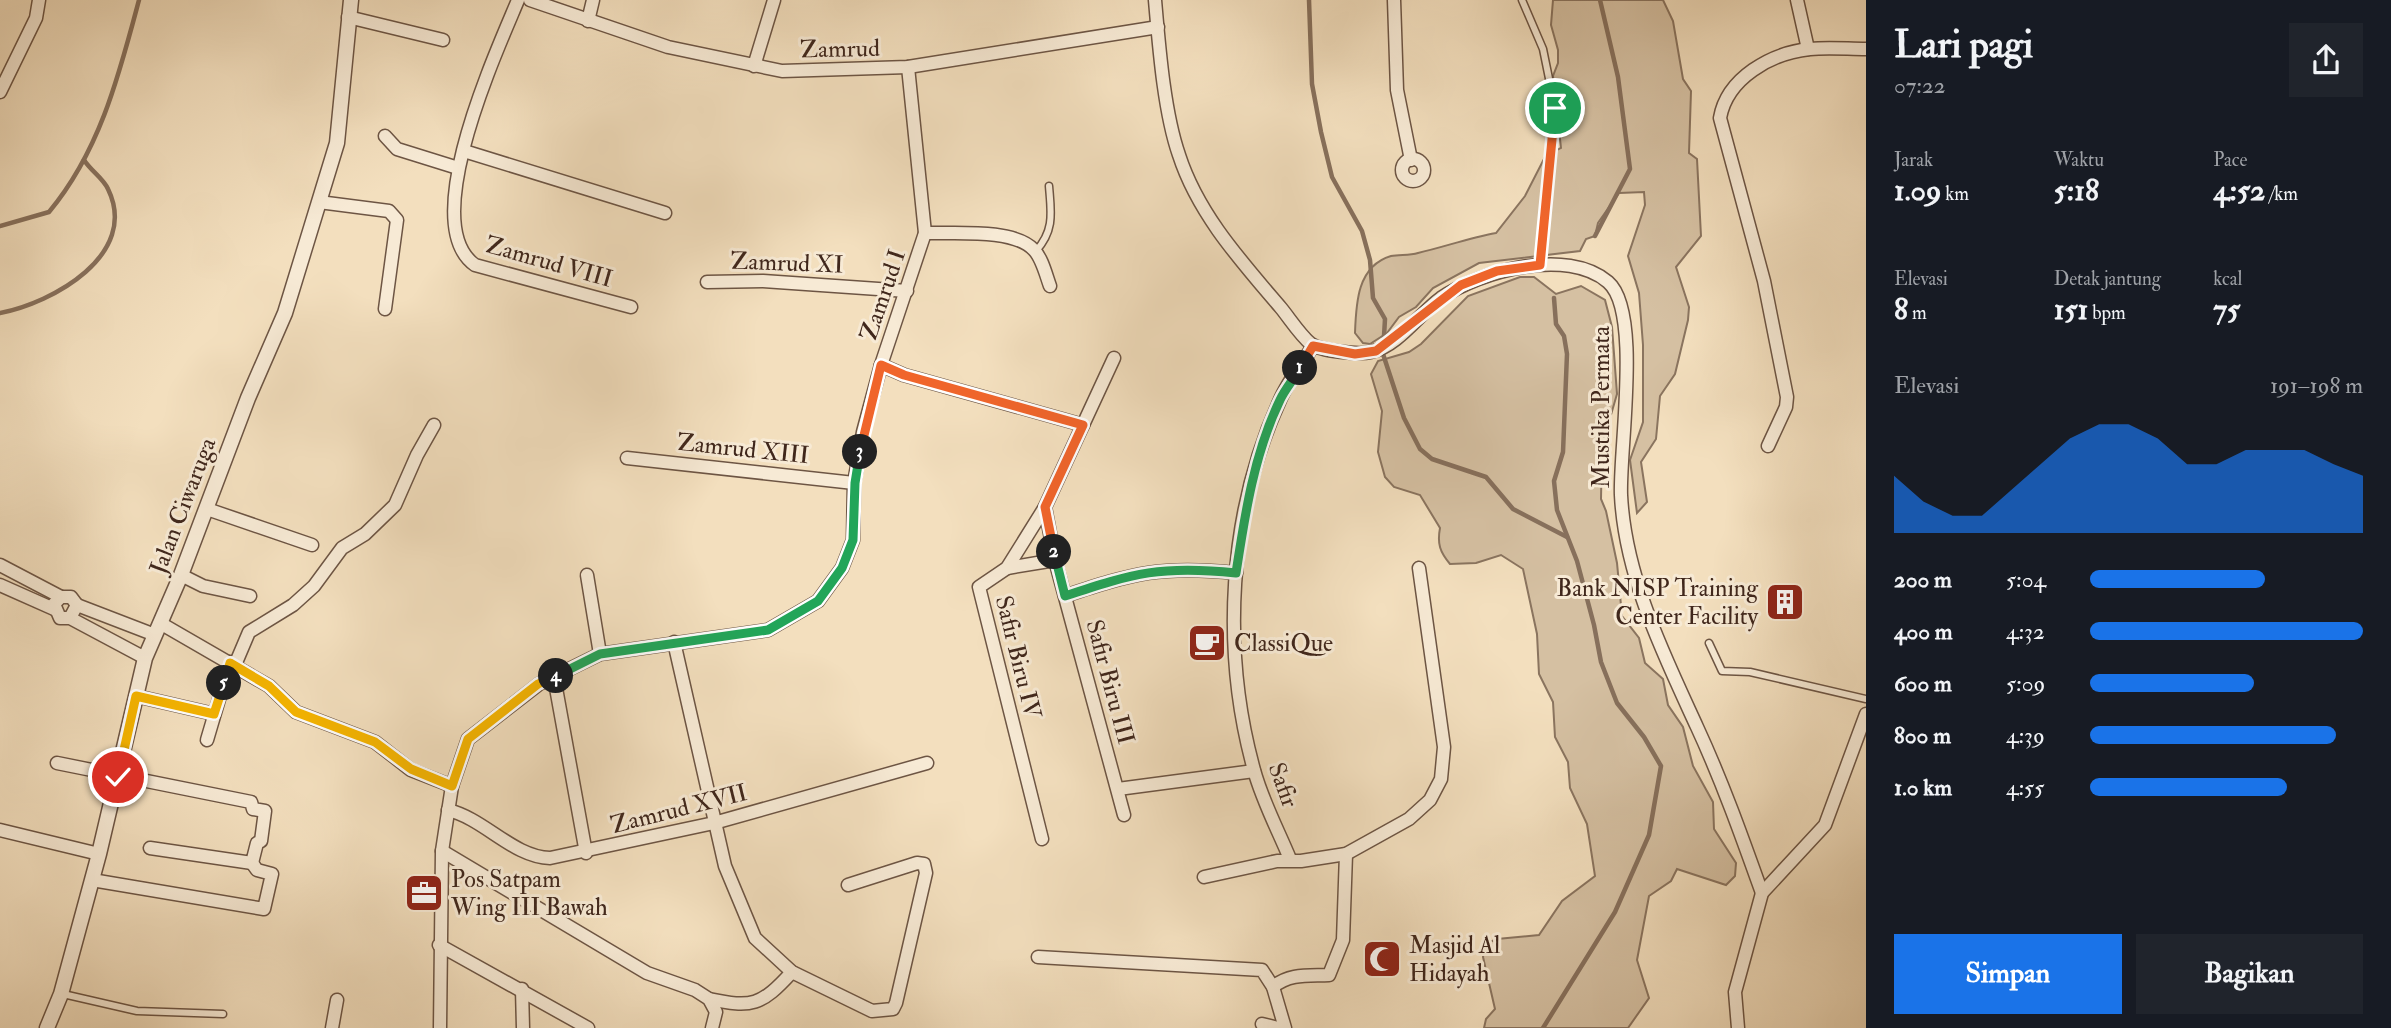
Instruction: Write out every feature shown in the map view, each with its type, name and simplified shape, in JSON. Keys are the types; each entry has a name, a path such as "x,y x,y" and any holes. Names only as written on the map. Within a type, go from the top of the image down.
{"street":[{"path":"0,92 36,18 39,0"},
{"name":"Jalan Ciwaruga","path":"47,1028 61,993 99,854 145,658 181,575 248,398 285,313 337,143 351,0"},
{"path":"385,136 397,149 458,168 493,62 518,0"},
{"name":"Zamrud","path":"530,0 668,47 782,71 832,72 908,67 1158,27"},
{"path":"588,21 593,0"},
{"path":"754,66 774,0"},
{"path":"1155,0 1179,155 1216,230 1313,346"},
{"path":"1394,0 1397,90 1411,160"},
{"path":"1797,0 1808,49"},
{"path":"348,17 443,40"},
{"path":"1768,446 1786,407 1787,397 1763,281 1720,118 1727,94 1750,71 1808,49 1866,49"},
{"name":"Zamrud I","path":"440,1028 442,851 452,786 468,739 538,684 600,654 768,630 818,601 842,568 853,540 855,483 863,432 881,365 925,233 908,67"},
{"path":"464,151 665,213"},
{"name":"Zamrud VIII","path":"458,168 453,197 454,232 465,258 475,265 631,307"},
{"path":"318,202 389,211 394,214 397,220 385,309"},
{"path":"925,233 1020,239 1036,251 1050,285"},
{"name":"Mustika Permata","path":"1313,346 1355,354 1376,351 1461,285 1497,271 1540,265 1579,268 1608,281 1621,299 1627,362 1625,429 1620,458 1624,531 1654,630 1737,822 1762,892"},
{"name":"Zamrud XI","path":"707,282 763,281 907,291"},
{"name":"Safir","path":"1290,859 1254,771 1235,669 1236,573 1246,505 1261,452 1282,396 1313,346"},
{"name":"Safir Biru IV","path":"1042,839 979,589 984,582 1007,568 1045,507 1114,358"},
{"path":"881,365 904,375 1083,425"},
{"path":"207,740 233,664 249,632 293,606 314,586 342,548 365,534 395,505 434,425"},
{"name":"Zamrud XIII","path":"627,458 855,483"},
{"name":"Safir Biru III","path":"1045,507 1055,560 1124,815"},
{"path":"207,509 313,545"},
{"path":"1007,568 1055,560"},
{"path":"0,565 61,597 71,597 78,605 157,629 233,664 269,686 296,712 375,742 411,769 452,786"},
{"path":"1065,596 1136,573 1163,569 1190,568 1236,573"},
{"path":"1204,877 1290,859 1301,861 1346,854 1409,819 1430,800 1441,779 1444,747 1419,568"},
{"path":"181,575 203,586 250,596"},
{"path":"587,575 600,654"},
{"path":"0,586 54,609 60,618 70,618 145,658"},
{"path":"54,609 54,604 61,597"},
{"path":"70,618 78,605"},
{"path":"674,642 724,866 755,938 792,972 872,1011 884,1012 893,1009 923,884 924,864 918,863 848,885"},
{"path":"554,677 586,853"},
{"path":"136,696 214,714"},
{"path":"1738,1028 1735,992 1762,892 1825,825 1866,714"},
{"path":"57,763 251,802 253,809 265,811 261,841 257,843 252,863"},
{"name":"Zamrud XVII","path":"449,810 477,821 529,855 550,858 586,853 714,823 927,763"},
{"path":"1118,789 1254,771"},
{"path":"0,830 99,854"},
{"path":"92,880 264,909 272,874 257,870 252,863 150,848"},
{"path":"442,851 647,972 695,990 709,999 745,1006 759,1002 792,972"},
{"path":"1273,988 1282,979 1329,975 1343,940 1346,854"},
{"path":"439,945 588,1028"},
{"path":"1038,957 1262,970 1273,988 1285,1028"},
{"path":"522,989 523,1028"},
{"path":"709,999 716,1012 712,1028"},
{"path":"332,1028 337,1000"},
{"path":"1262,1024 1278,1028"}],"lane":[{"path":"1522,0 1543,49 1555,108 1540,265"},
{"path":"1036,251 1047,239 1052,226 1049,186"},
{"path":"1709,643 1722,671 1750,672 1866,699"},
{"path":"61,993 137,1011 223,1014"}],"shaded area":[{"path":"1553,0 1663,0 1673,21 1683,79 1691,91 1689,153 1697,159 1701,236 1676,267 1689,307 1688,320 1675,374 1660,396 1656,439 1641,462 1647,502 1637,513 1630,460 1643,422 1643,345 1639,293 1628,256 1645,205 1644,192 1619,193 1598,223 1595,236 1586,239 1580,251 1479,263 1433,288 1416,307 1399,317 1387,333 1370,344 1363,343 1355,333 1358,299 1371,268 1391,256 1415,254 1496,233 1525,196 1546,155 1561,148 1553,76 1558,63 1558,50 1551,25"},
{"path":"1520,277 1534,277 1556,294 1581,286 1605,300 1612,327 1617,394 1602,446 1601,499 1617,563 1622,616 1639,638 1645,663 1663,679 1668,705 1683,727 1693,766 1713,802 1714,829 1736,863 1735,876 1726,885 1677,869 1671,881 1649,896 1637,960 1649,998 1628,1028 1484,1028 1486,1019 1495,1009 1483,957 1485,944 1497,939 1539,935 1562,901 1595,876 1587,824 1570,788 1568,762 1555,737 1553,702 1539,674 1537,634 1523,569 1501,555 1476,563 1450,564 1440,548 1440,528 1420,495 1394,487 1385,477 1378,452 1382,411 1371,374 1378,361 1409,352 1421,344 1468,296"}],"waterway":[{"path":"0,226 49,212 82,164 106,111 139,0"},
{"path":"1309,0 1312,84 1321,132 1332,177 1362,231 1370,260 1373,298 1385,319 1383,354 1404,418 1420,449 1432,459 1486,477 1513,509 1567,537"},
{"path":"1595,236 1630,169 1618,77 1600,0"},
{"path":"0,313 21,308 65,287 86,272 102,255 112,235 115,213 106,185 84,160"},
{"path":"1543,1028 1615,912 1649,835 1661,766 1644,737 1617,703 1601,662 1577,561 1557,510 1554,481 1563,452 1567,354 1564,336 1556,324 1554,298"}],"place":[{"name":"Bank NISP Training Center Facility","path":"1785,602"},
{"name":"ClassiQue","path":"1207,643"},
{"name":"Pos Satpam Wing III Bawah","path":"424,893"},
{"name":"Masjid Al Hidayah","path":"1382,959"}],"route":[{"path":"118,777 136,696 214,714 230,663 269,686 296,712 375,742 411,769 452,786 468,739 538,684 600,654 768,630 806,610 827,592 842,568 853,540 855,483 863,432 881,365 904,375 1083,425 1045,507 1065,596 1136,573 1163,569 1190,568 1236,573 1246,505 1261,452 1282,396 1313,346 1355,354 1376,351 1387,346 1438,300 1461,285 1497,271 1540,265 1555,108"}]}
